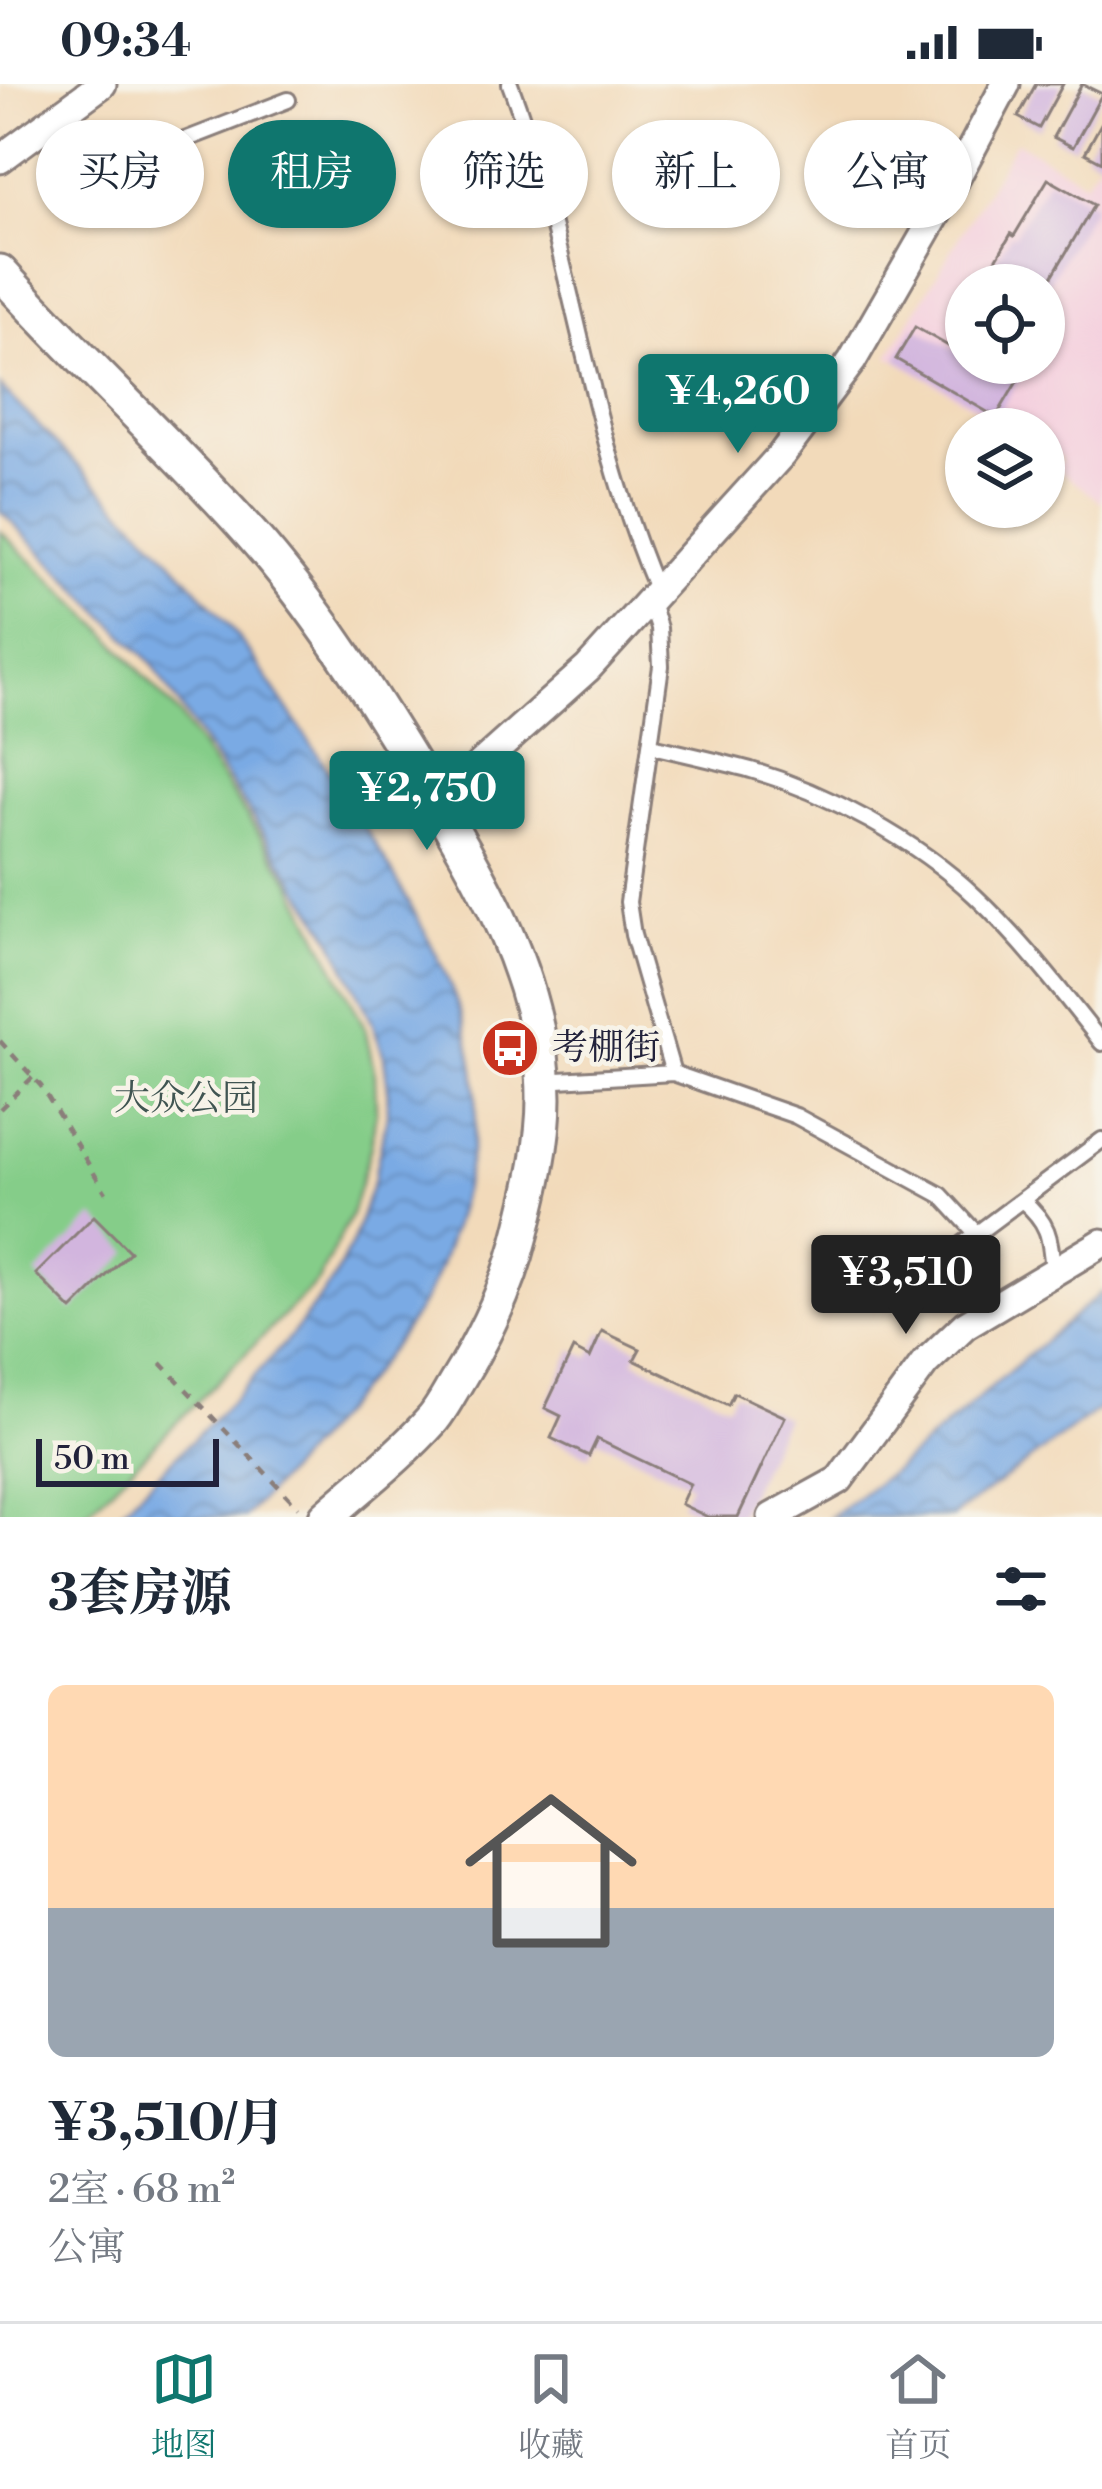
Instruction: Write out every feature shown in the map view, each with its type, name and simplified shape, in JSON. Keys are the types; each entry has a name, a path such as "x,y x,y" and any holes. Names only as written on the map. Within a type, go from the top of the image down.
{"street":[{"path":"53,120 102,84"},
{"path":"436,803 588,668 782,454 852,361 1006,84"},
{"path":"0,159 36,133"},
{"path":"0,272 254,538 299,595 388,723 436,803 495,908 527,992 539,1042 544,1097 528,1209 503,1295 481,1343 437,1414 406,1448 326,1517"},
{"path":"772,1517 839,1480 925,1363 965,1325 1102,1243"}],"lane":[{"path":"510,84 529,134 598,408 654,596 662,666 628,902 633,935 674,1073"},
{"path":"204,133 288,100"},
{"path":"652,746 754,771 893,834 974,895 1048,974 1102,1042"},
{"path":"542,1081 674,1073 796,1116 916,1179 941,1195 977,1234"},
{"path":"905,1287 1102,1140"},
{"path":"1022,1200 1050,1233 1053,1272"}],"path":[{"path":"0,1041 33,1077 106,1193"},
{"path":"0,1109 33,1077"},
{"path":"161,1363 307,1517"}],"shaded area":[{"path":"1016,141 1085,182 1097,163 1102,166 1102,503 1065,475 1065,408 977,408 889,356 965,228 972,228 972,215"}],"green space":[{"name":"大众公园","path":"0,531 103,629 180,716 293,885 365,1028 375,1075 371,1146 351,1215 318,1281 82,1517 0,1517"}],"water":[{"path":"0,386 172,561 255,660 358,816 420,923 457,1005 473,1062 476,1113 468,1166 455,1222 428,1293 349,1401 244,1517 115,1517 234,1399 333,1281 373,1182 387,1116 384,1057 330,935 151,662 0,510"},
{"path":"1102,1292 1102,1407 952,1517 830,1517 896,1469"}],"building":[{"path":"1036,84 1063,84 1039,128 1018,117"},
{"path":"1082,84 1102,94 1073,147 1053,137"},
{"path":"1102,122 1102,162 1085,153"},
{"path":"1048,179 1094,205 1059,264 994,263 1011,234 1014,236"},
{"path":"915,327 945,344 945,384 1016,384 1001,408 980,408 896,359"},
{"path":"94,1216 130,1252 72,1310 36,1274"},
{"path":"602,1331 640,1349 634,1360 728,1405 734,1393 785,1417 738,1517 708,1517 681,1504 690,1484 597,1439 589,1456 551,1438 561,1416 545,1408 573,1349 590,1358"}],"place":[{"name":"考棚街","path":"510,1048"}]}
